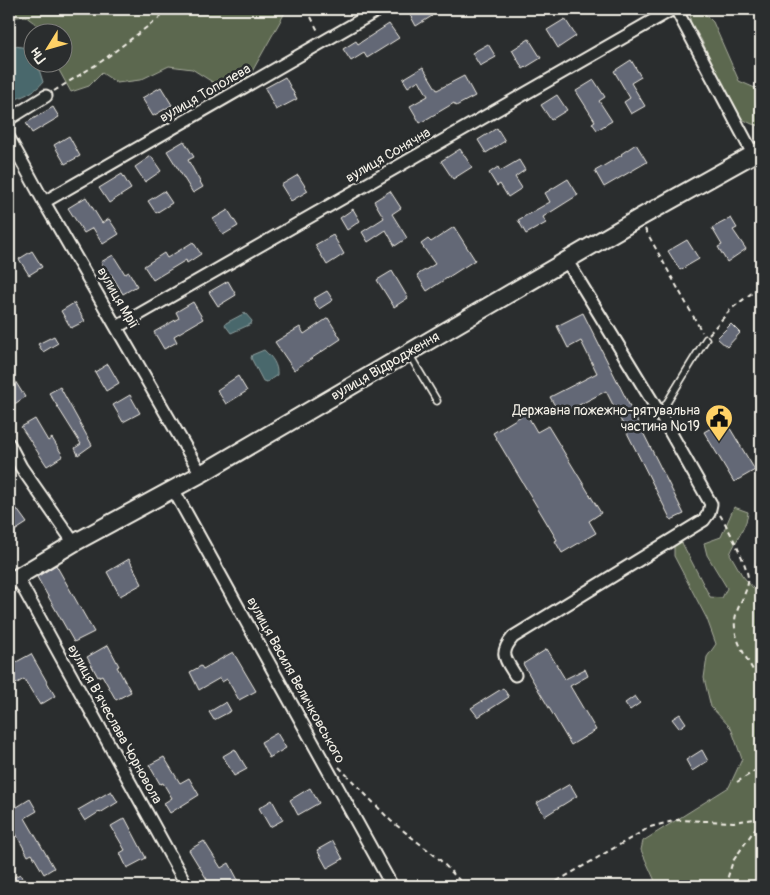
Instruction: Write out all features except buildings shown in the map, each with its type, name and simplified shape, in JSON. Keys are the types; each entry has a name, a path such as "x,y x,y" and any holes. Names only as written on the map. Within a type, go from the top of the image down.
{"street":[{"name":"вулиця Тополева","path":"44,202 380,9"},
{"path":"674,9 757,152"},
{"name":"вулиця Сонячна","path":"117,327 674,9"},
{"path":"9,119 46,96"},
{"name":"вулиця Мрії","path":"9,138 201,474"},
{"name":"вулиця Відродження","path":"13,580 74,543 201,474 639,218 757,152"},
{"path":"515,675 504,657 505,647 513,637 704,520 709,513 711,504 660,414 567,261"},
{"path":"9,444 21,467 74,543"},
{"name":"вулиця Василя Величковського","path":"174,489 392,886"},
{"name":"вулиця Вʼячеслава Чорновола","path":"13,580 187,886"}],"lane":[{"path":"660,414 706,339"},
{"path":"408,352 437,401"}],"path":[{"path":"46,96 102,61 171,9"},
{"path":"307,9 323,42"},
{"path":"639,218 706,339 731,309 761,286"},
{"path":"711,504 732,537 748,574 748,583 735,614 734,629 761,684"},
{"path":"339,767 391,821 438,858 464,886"},
{"path":"737,782 761,767"},
{"path":"549,886 650,826 677,820 734,822 761,819"},
{"path":"725,886 733,861 761,819"}],"green space":[{"path":"9,9 287,9 249,77 214,83 192,69 169,66 140,80 117,83 102,73 89,86 71,92 60,72 72,72 72,22 33,22 25,16 9,18"},
{"path":"691,9 701,10 713,22 739,81 755,88 761,85 761,126 742,119 730,100 701,39 690,22"},
{"path":"734,507 748,512 744,527 730,554 742,575 753,588 761,571 761,886 656,886 641,850 643,841 729,787 742,759 731,728 711,707 704,678 707,657 716,644 707,619 674,556 674,542 681,541 710,597 722,598 727,588 707,555 704,543 721,537"}],"water":[{"path":"9,41 15,46 22,47 22,72 40,72 43,82 32,91 9,102"},
{"path":"245,313 252,321 251,324 231,333 225,325 226,323"},
{"path":"264,350 270,355 277,368 277,375 267,382 263,381 251,358 252,355"}],"place":[{"name":"Державна пожежно-рятувальна частина №19","path":"719,442"}]}
